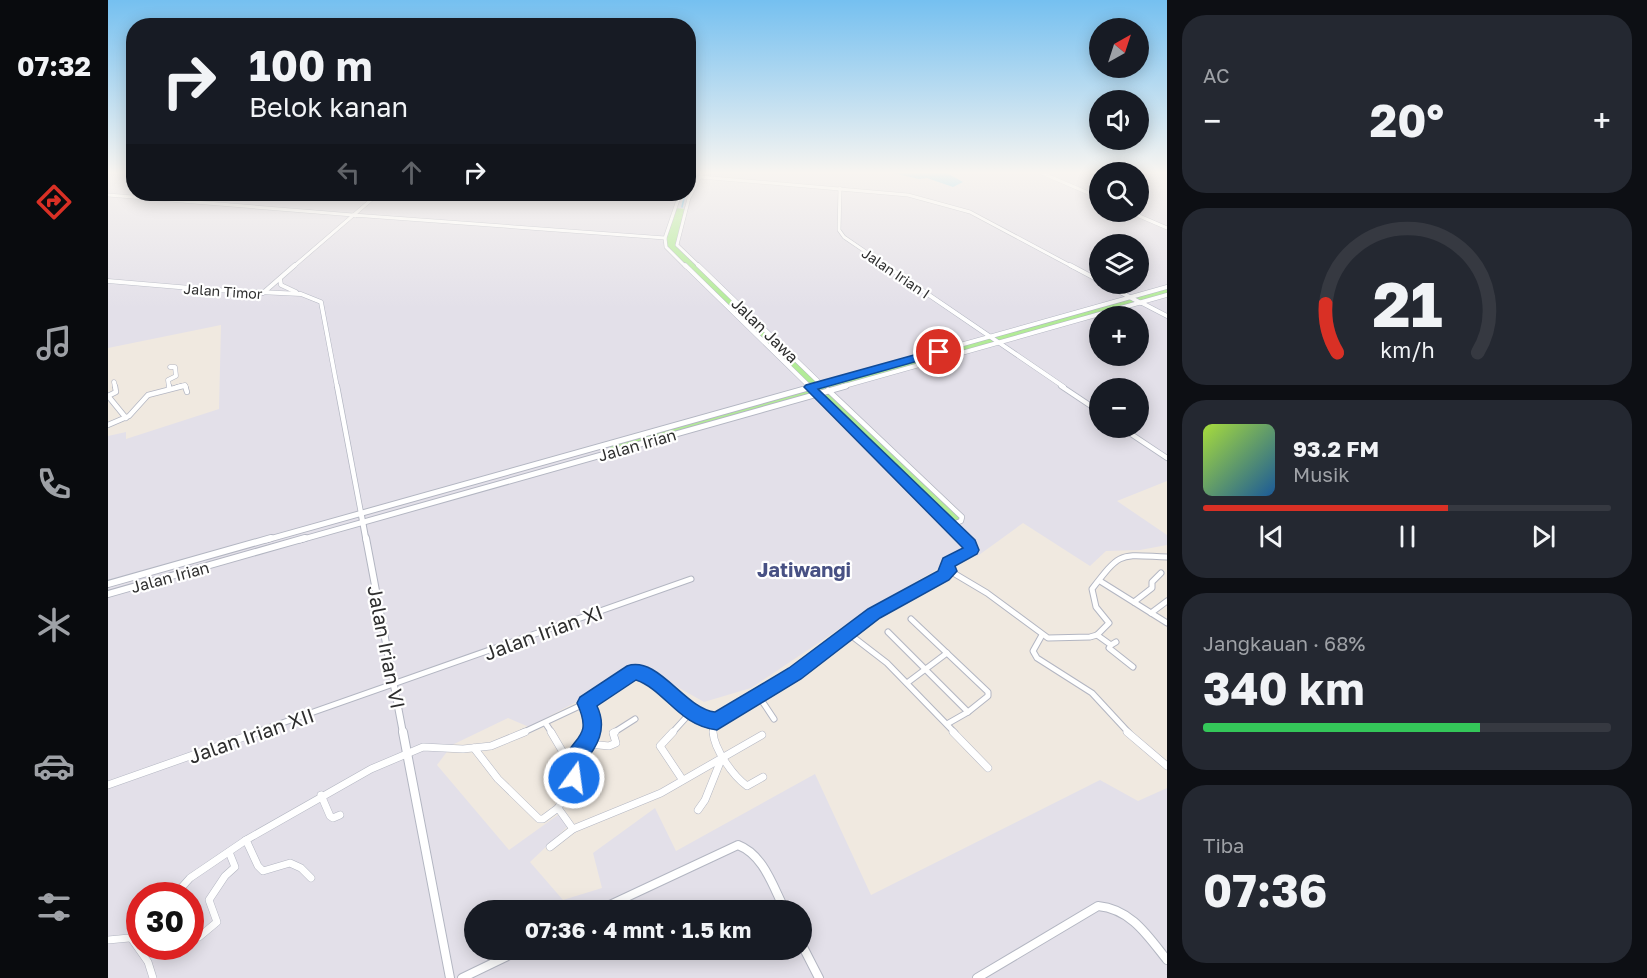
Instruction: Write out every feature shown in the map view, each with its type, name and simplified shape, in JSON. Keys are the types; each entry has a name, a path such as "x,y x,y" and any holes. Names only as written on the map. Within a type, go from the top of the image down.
{"street":[{"path":"263,293 350,217"},
{"path":"371,217 644,239 664,245 672,217"},
{"name":"Jalan Jawa","path":"664,245 951,525 961,521 962,517 677,245 684,217"},
{"name":"Jalan Irian I","path":"839,217 839,230 844,237 990,337"},
{"path":"979,217 1089,275"},
{"path":"1149,218 1167,226"},
{"path":"1149,219 1167,226"},
{"path":"644,239 665,238"},
{"path":"280,279 280,285 301,294"},
{"name":"Jalan Timor","path":"108,281 301,294 321,302 324,317"},
{"name":"Jalan Irian","path":"108,584 1167,287"},
{"path":"1124,294 1167,316"},
{"name":"Jalan Irian","path":"108,594 1167,295"},
{"name":"Jalan Irian VI","path":"324,317 450,978"},
{"path":"742,320 753,318"},
{"path":"990,337 1089,404"},
{"path":"169,388 168,380 176,376 175,367 170,367"},
{"path":"114,382 116,392 108,396 126,418"},
{"path":"108,425 126,418 145,397 185,385 187,392"},
{"path":"1137,438 1167,458"},
{"path":"608,444 613,452"},
{"path":"951,525 972,548 968,553 948,562 947,566 950,571 987,593 1042,635 1056,639 1097,635 1109,623 1096,607 1092,589 1113,562 1120,557 1131,555 1167,557"},
{"path":"186,882 246,840 321,795 406,753 427,746 474,748 508,740 546,724 586,703 637,671 692,712 712,722 723,719 758,695 795,674 884,607 919,591 950,571"},
{"path":"1134,602 1152,588 1152,582 1161,573"},
{"name":"Jalan Irian XI","path":"394,685 691,579"},
{"path":"1100,581 1167,623"},
{"path":"1151,613 1163,602 1167,602"},
{"path":"911,619 988,692 988,696 968,712 947,724"},
{"path":"888,632 968,712"},
{"path":"848,633 887,663 988,768"},
{"path":"1042,635 1034,651 1037,658 1092,693 1126,732 1167,766"},
{"path":"1097,635 1133,667"},
{"path":"907,683 947,653"},
{"name":"Jalan Irian XII","path":"108,785 394,685"},
{"path":"758,695 774,719"},
{"path":"586,703 592,715 589,744"},
{"path":"682,778 660,746 692,712"},
{"path":"474,748 499,781 529,806 539,819 543,819 558,808 574,782 573,761 589,744 597,742 606,747 616,743 613,733 635,719"},
{"path":"712,722 713,737 722,759 745,785 763,777"},
{"path":"546,724 564,754 573,761"},
{"path":"550,847 573,829 608,812 650,798 762,735"},
{"path":"698,810 705,800 722,759"},
{"path":"321,795 330,816 333,818 340,815"},
{"path":"558,808 573,829"},
{"path":"246,840 258,866 263,871 290,863 301,868 311,878"},
{"path":"620,900 738,845 745,846 758,858 780,900"},
{"path":"204,933 217,922 209,900 225,876 235,867 228,852"},
{"path":"977,978 1098,906 1113,908 1129,916 1167,960"},
{"path":"108,940 126,938"},
{"path":"147,960 153,978"},
{"path":"462,978 499,960"},
{"path":"810,960 819,978"}],"shaded area":[{"path":"108,217 1089,217 1089,222 1149,222 1149,217 1167,217 1167,481 1117,501 1167,535 1167,545 1140,550 1106,551 1090,566 1023,523 979,555 954,559 857,617 751,688 704,702 642,667 529,727 508,718 452,745 437,765 509,850 562,812 570,824 530,862 563,900 602,888 593,853 655,808 676,851 815,774 871,895 1100,780 1138,801 1167,788 1167,978 108,978 108,436 126,432 126,439 219,409 221,325 108,348"}],"green space":[{"path":"672,217 683,217 677,245 822,384 1089,309 1089,317 829,390 962,519 951,525 817,394 613,452 608,444 810,387 666,247 664,240"},
{"path":"1167,287 1167,295 1128,306 1099,306 1149,294 1149,292"}],"district":[{"name":"Jatiwangi","path":"804,569"}],"route":[{"path":"574,778 573,761 591,740 592,715 586,703 618,684 629,674 642,672 692,712 707,720 712,722 723,719 738,707 795,674 874,613 944,576 950,571 947,569 948,562 971,550 970,544 810,387 939,352"}]}
